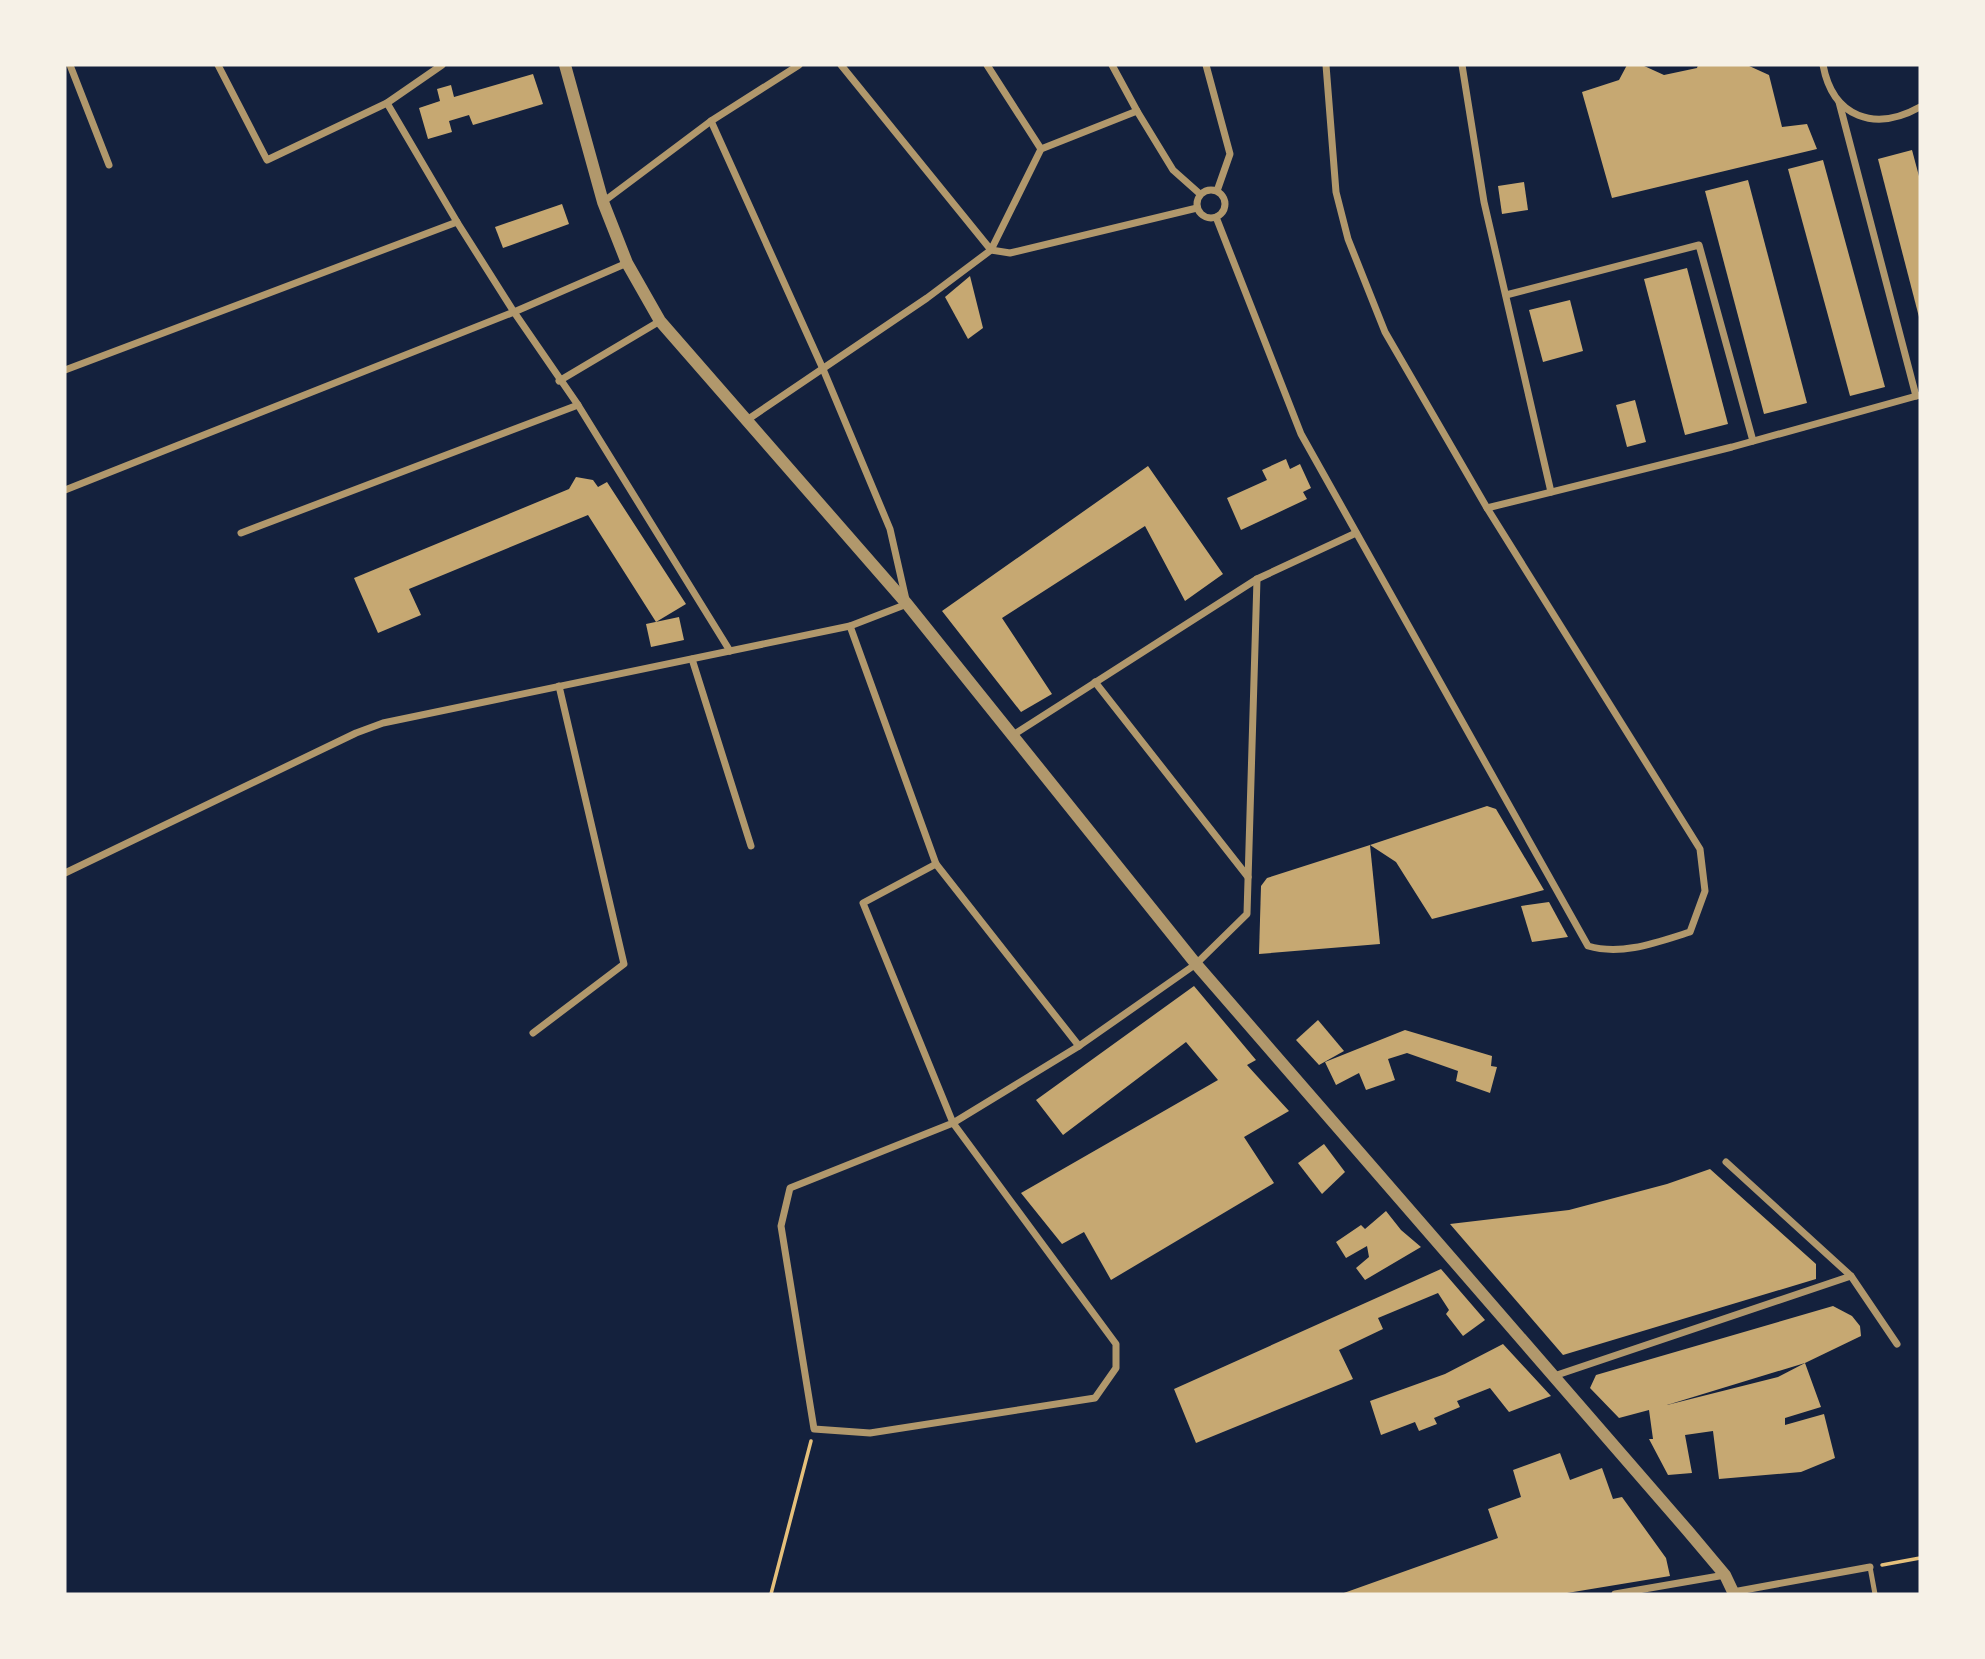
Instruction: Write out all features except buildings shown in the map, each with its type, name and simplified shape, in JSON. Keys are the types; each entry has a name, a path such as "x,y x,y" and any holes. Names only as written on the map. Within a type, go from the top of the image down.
{"street":[{"path":"70,65 109,165"},
{"path":"218,65 267,160 387,103 442,65"},
{"path":"565,65 603,202 626,263 660,321 907,604 1196,964 1725,1575 1734,1593 1870,1567"},
{"path":"603,202 711,121 799,65"},
{"path":"841,65 991,250 1010,253 1196,208"},
{"path":"987,65 1041,149"},
{"path":"1112,65 1173,170 1200,194"},
{"path":"1206,65 1230,154 1217,191"},
{"path":"1216,217 1301,435 1588,946 1602,950 1646,946 1690,932 1705,891 1700,849 1487,508 1385,332 1348,239 1336,192 1326,65"},
{"path":"1461,65 1484,202 1551,492"},
{"path":"1487,508 1753,442 1918,396 1839,102 1826,83 1823,65"},
{"path":"1839,102 1857,115 1879,121 1902,117 1920,107"},
{"path":"387,103 457,222 559,381 578,405 730,651"},
{"path":"747,421 927,298 991,250 1041,149 1137,111"},
{"path":"711,121 823,369 890,529 907,604"},
{"path":"1196,208 1207,218 1216,217 1223,211 1225,202 1217,191 1209,190 1200,194"},
{"path":"1196,208 1200,194"},
{"path":"65,370 457,222"},
{"path":"1506,295 1699,245 1753,442"},
{"path":"65,489 514,312 626,263"},
{"path":"559,381 660,321"},
{"path":"241,533 578,405"},
{"path":"1013,736 1257,579 1356,533"},
{"path":"936,864 863,903 953,1123 1116,1344 1116,1368 1095,1398 870,1433 814,1429 781,1226 790,1188 953,1123 1079,1046 1196,964 1247,914 1257,579"},
{"path":"65,873 356,733 383,723 850,626 907,604"},
{"path":"850,626 936,864 1079,1046"},
{"path":"692,659 751,846"},
{"path":"1095,682 1248,877"},
{"path":"533,1033 624,964 559,686"},
{"path":"1726,1161 1851,1276 1897,1344"},
{"path":"1554,1376 1851,1276"},
{"path":"1615,1594 1725,1575"}],"lane":[{"path":"1870,1567 1875,1594"}],"path":[{"path":"771,1594 814,1429"},
{"path":"1870,1567 1920,1558"}]}
